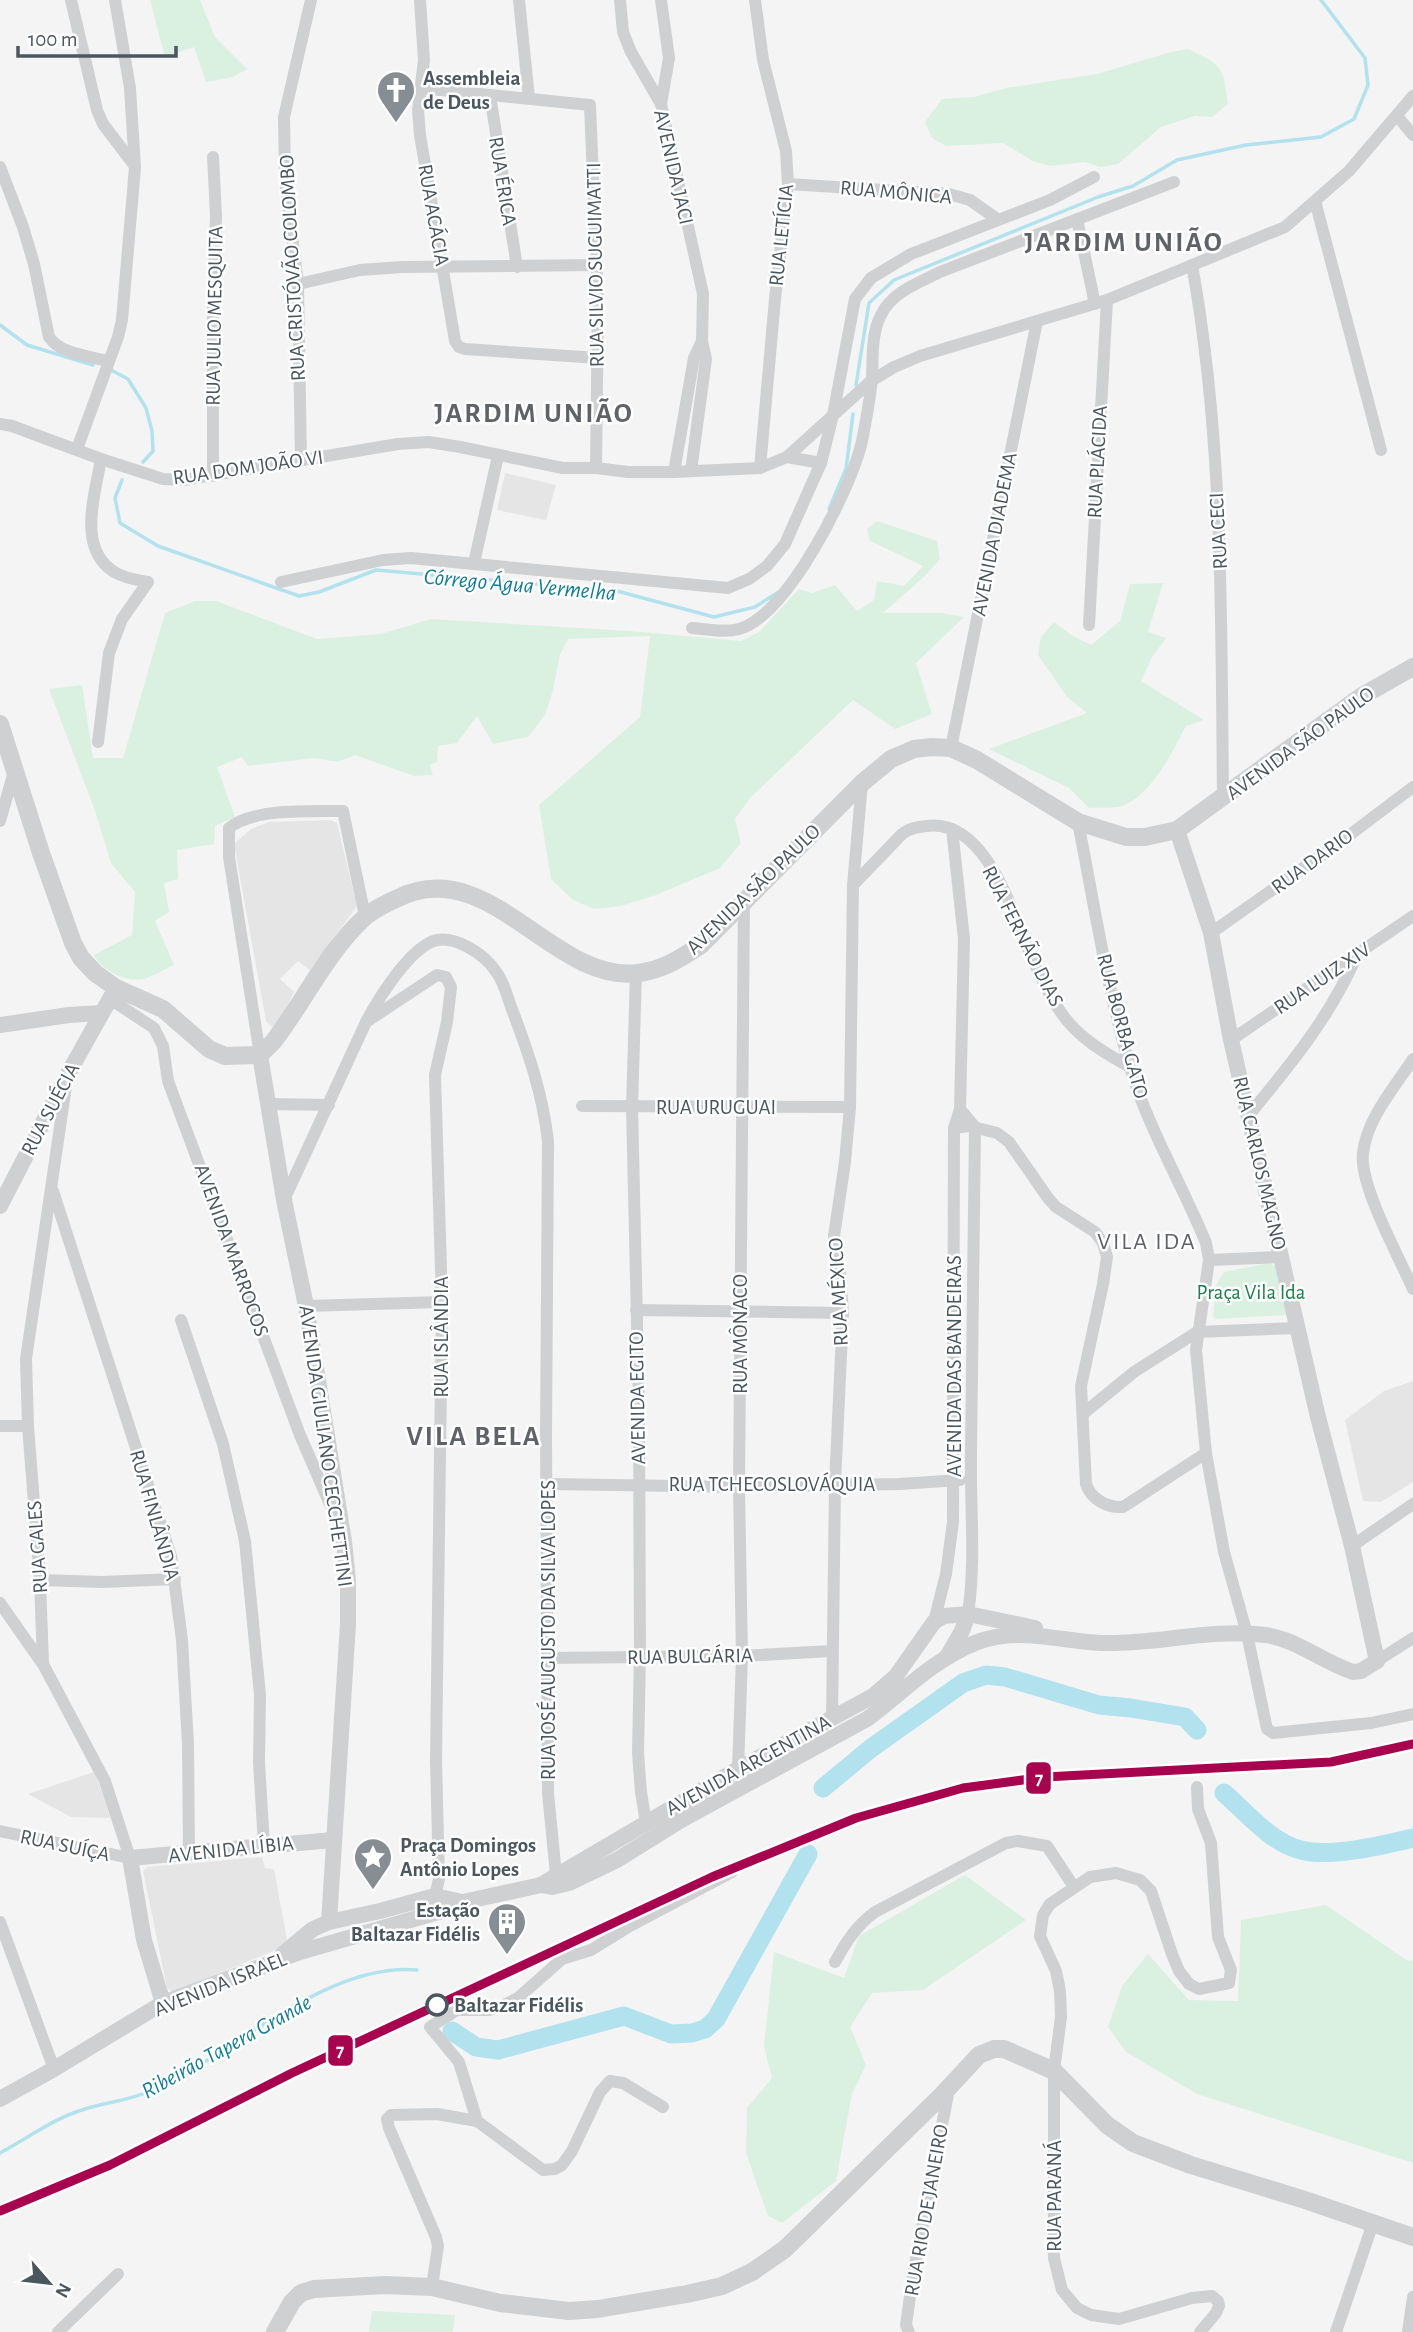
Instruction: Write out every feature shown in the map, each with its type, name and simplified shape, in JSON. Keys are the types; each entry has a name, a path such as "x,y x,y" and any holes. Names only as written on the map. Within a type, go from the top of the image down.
{"main road":[{"name":"AVENIDA SÃO PAULO","path":"260,1055 273,1042 329,959 365,916 410,891 453,889 473,895 603,969 635,973 656,969 676,961 701,945 862,783 891,759 914,749 951,748 1078,822 1126,837 1145,837 1177,830 1362,696 1413,667"},
{"path":"0,724 41,853 74,943 81,958 95,973 109,1000 163,1009 209,1049 225,1056 260,1055"},
{"path":"275,2332 292,2302 301,2293 314,2289 385,2285 432,2287 500,2303 569,2311 687,2294 722,2286 752,2272 785,2249 949,2088 979,2055 994,2049 1004,2049 1054,2071 1107,2125 1133,2143 1182,2162 1413,2237"}],"street":[{"path":"71,0 97,110 103,124 135,167"},
{"path":"77,449 122,320 135,167 130,88 115,0"},
{"name":"RUA CRISTÓVÃO COLOMBO","path":"301,461 298,284 285,178 284,117 311,0"},
{"name":"RUA ACÁCIA","path":"420,0 424,60 418,110 420,135 455,341 465,349 597,358"},
{"path":"420,88 529,98 519,0"},
{"name":"AVENIDA JACI","path":"620,0 624,32 631,52 661,103 703,294 702,341 706,359 691,471"},
{"path":"661,0 669,58 661,103"},
{"name":"RUA LETÍCIA","path":"757,1 763,60 786,151 788,184 760,468"},
{"name":"RUA ÉRICA","path":"490,95 517,267"},
{"path":"787,457 871,382 894,367 920,356 1101,302 1285,227 1349,171 1413,96"},
{"name":"RUA SILVIO SUGUIMATTI","path":"529,98 589,105 597,265 596,467"},
{"path":"1397,116 1413,135"},
{"name":"RUA JULIO MESQUITA","path":"213,157 216,216 213,476"},
{"path":"0,167 34,264 49,337 53,344 61,348 108,361"},
{"path":"281,582 383,560 411,558 728,587 749,579 767,566 785,544 821,463 855,299 861,289 871,278 911,254 1049,200 1094,177"},
{"path":"692,628 740,629 759,619 782,596 826,529 848,485 861,444 871,382 874,340 880,316 889,302 906,289 940,272 1174,182"},
{"name":"RUA MÔNICA","path":"788,184 949,194 970,200 997,219"},
{"path":"1315,201 1381,450"},
{"name":"RUA PLÁCIDA","path":"1077,219 1101,302 1089,625"},
{"path":"298,284 360,270 597,265"},
{"name":"RUA CECI","path":"1192,265 1199,303 1212,426 1220,547 1223,799"},
{"name":"AVENIDA DIADEMA","path":"951,748 1037,321"},
{"name":"AVENIDA JACI","path":"674,472 694,358 702,341"},
{"name":"RUA DOM JOÃO VI","path":"0,425 12,426 163,479 184,480 398,444 429,442 563,468 596,467 628,472 760,468 787,457"},
{"path":"474,563 498,456"},
{"path":"787,457 821,463"},
{"path":"98,742 109,653 122,619 148,582 117,574 102,562 94,549 90,527 101,459"},
{"path":"0,821 15,768"},
{"name":"RUA MÉXICO","path":"832,1718 835,1483 843,1313 834,1236 850,1107 853,885 862,783"},
{"name":"RUA DARIO","path":"1211,933 1413,787"},
{"path":"260,1055 229,857 229,828 238,820 289,811 343,811 365,916"},
{"name":"RUA BORBA GATO","path":"1078,822 1101,944 1130,1067 1141,1098 1206,1243 1209,1260"},
{"path":"853,885 906,831 933,825 952,829"},
{"name":"RUA FERNÃO DIAS","path":"952,829 965,836 978,849 1000,881 1044,982 1060,1011 1077,1032 1130,1067"},
{"name":"AVENIDA DAS BANDEIRAS","path":"934,1622 950,1552 954,1480 954,1128 960,1109 964,939 952,829"},
{"name":"RUA CARLOS MAGNO","path":"1177,830 1211,933 1231,1040 1377,1661"},
{"name":"RUA MÔNACO","path":"738,1769 742,1656 739,1487 744,900"},
{"name":"RUA LUIZ XIV","path":"1231,1040 1413,916"},
{"name":"RUA JOSÉ AUGUSTO DA SILVA LOPES","path":"284,1200 366,1023 392,980 429,943 440,940 470,947 484,957 499,974 525,1045 544,1107 548,1141 548,1793 556,1875"},
{"path":"1249,1115 1322,1022 1356,957"},
{"name":"AVENIDA EGITO","path":"635,973 632,1107 639,1406 638,1753 646,1823"},
{"name":"RUA ISLÂNDIA","path":"366,1023 437,975 446,977 449,981 451,987 447,1022 435,1075 442,1302 436,1746 439,1879 435,1896"},
{"path":"0,1025 69,1015 109,1000"},
{"name":"RUA SUÉCIA","path":"0,1206 109,1000"},
{"name":"AVENIDA MARROCOS","path":"109,1000 146,1020 159,1035 168,1081 300,1435 329,1502 340,1518"},
{"name":"AVENIDA GIULIANO CECCHETTINI","path":"260,1055 284,1200 306,1306 348,1580 348,1624 329,1922"},
{"path":"1413,1059 1375,1116 1362,1155 1368,1188 1413,1289"},
{"name":"RUA GALES","path":"69,1072 26,1359 43,1664 105,1781 130,1858 144,1940 163,2003"},
{"path":"268,1104 329,1105"},
{"name":"RUA URUGUAI","path":"582,1106 850,1107"},
{"path":"960,1109 975,1127"},
{"path":"954,1128 975,1127 997,1133 1009,1142 1056,1207 1095,1232 1103,1243 1107,1257 1082,1373 1081,1398 1084,1413 1086,1484 1094,1497 1110,1507 1129,1505 1206,1453"},
{"name":"AVENIDA DAS BANDEIRAS","path":"968,1614 973,1541 970,1480 975,1127"},
{"name":"RUA FINLÂNDIA","path":"52,1190 164,1533 175,1579 182,1640 188,1744 190,1853"},
{"path":"1281,1257 1209,1260 1197,1332 1198,1386 1206,1453 1224,1552 1247,1634 1267,1728 1271,1733 1371,1723 1413,1714"},
{"path":"306,1306 442,1302"},
{"path":"953,1309 973,1311"},
{"path":"636,1310 843,1313"},
{"path":"181,1320 223,1444 246,1541 260,1695 259,1762 264,1845"},
{"path":"1084,1413 1134,1372 1197,1332 1297,1328"},
{"path":"0,1426 28,1426"},
{"name":"RUA TCHECOSLOVÁQUIA","path":"548,1484 739,1487 970,1480"},
{"path":"1352,1546 1413,1504"},
{"path":"40,1580 102,1582 175,1579"},
{"path":"0,1603 43,1664"},
{"path":"920,1644 920,1656 924,1661 940,1662 962,1631 968,1614"},
{"path":"934,1622 944,1616 968,1614 1032,1627 1054,1636 1101,1643 1247,1634 1284,1639 1348,1670 1362,1671 1413,1638"},
{"name":"AVENIDA ARGENTINA","path":"541,1885 552,1887 569,1883 619,1849 646,1823 738,1769 873,1696 896,1676 934,1622"},
{"name":"AVENIDA ARGENTINA","path":"463,1902 541,1885 556,1875 683,1819 867,1719 892,1696 940,1662 976,1642 1006,1634 1054,1636"},
{"name":"RUA BULGÁRIA","path":"548,1658 742,1656 831,1651"},
{"path":"1054,2071 1061,2017 1060,1991 1056,1971 1040,1936 1040,1925 1051,1904 1090,1877 1116,1873 1140,1880 1151,1891 1172,1954 1189,1984 1199,1989 1228,1983 1231,1970 1218,1937 1211,1843 1198,1809 1196,1787"},
{"name":"RUA SUÍÇA","path":"0,1831 130,1858"},
{"name":"AVENIDA LÍBIA","path":"130,1858 333,1840"},
{"path":"835,1962 855,1929 875,1912 1006,1843 1018,1841 1047,1846 1074,1887"},
{"path":"477,2122 458,2062 430,2027 457,2010 489,2010 502,2006 517,1998 562,1959 591,1950 732,1872"},
{"path":"439,1879 463,1902"},
{"path":"273,1962 313,1929 329,1922 435,1896 463,1902"},
{"name":"AVENIDA ISRAEL","path":"0,2099 163,2003 300,1952 445,1910 463,1902"},
{"path":"0,1922 54,2069"},
{"path":"300,1952 329,1922"},
{"name":"RUA PARANÁ","path":"1054,2071 1054,2258 1062,2290 1077,2308 1091,2315 1119,2319 1192,2298 1212,2296 1219,2306 1203,2327"},
{"path":"432,2287 438,2246 436,2237 389,2128 387,2119 390,2115 418,2113 477,2122 543,2170 562,2165 572,2151 600,2092 610,2081 623,2083 663,2107"},
{"name":"RUA RIO DE JANEIRO","path":"909,2332 906,2325 913,2275 949,2088"},
{"path":"1336,2332 1373,2223"},
{"path":"58,2332 118,2274"},
{"path":"1408,2332 1413,2297"}],"shaded area":[{"path":"505,473 556,485 546,520 497,510"},
{"path":"331,820 337,823 357,906 310,970 298,961 280,979 294,992 278,1025 272,1027 266,1021 234,844 251,829 269,822"},
{"path":"1413,1381 1413,1482 1381,1502 1363,1501 1345,1420 1384,1391"},
{"path":"94,1772 110,1818 71,1817 28,1794"},
{"path":"262,1857 265,1868 274,1869 288,1945 173,1992 167,1988 143,1871 147,1867"}],"green space":[{"path":"150,0 200,0 215,37 247,69 233,77 206,82 194,47 165,57"},
{"path":"1188,49 1215,63 1219,68 1225,82 1228,104 1212,117 1195,116 1161,127 1118,164 1101,167 1084,162 1050,166 1033,161 1003,143 946,146 932,138 925,122 942,99 974,97 1006,88 1097,74"},
{"path":"877,521 937,541 940,559 883,613 941,613 964,617 916,663 932,714 895,729 853,700 750,798 735,819 741,843 720,868 656,895 621,906 594,909 573,900 551,879 539,805 640,717 650,636 568,639 560,655 545,715 528,737 493,744 477,716 457,743 438,746 437,762 430,765 433,775 414,776 355,755 338,762 314,758 248,766 242,757 217,767 235,817 215,826 214,844 177,850 178,879 164,883 169,912 155,921 174,965 137,980 118,976 106,969 94,955 132,935 135,892 111,863 94,808 49,689 82,685 93,758 123,758 165,613 195,601 216,601 317,639 381,634 431,619 630,631 741,641 759,632 799,589 812,593 835,585 857,611 874,600 877,581 904,586 923,566 870,541 867,529"},
{"path":"1163,583 1148,632 1166,638 1152,657 1141,681 1204,720 1186,726 1160,772 1142,793 1122,806 1089,808 1069,788 989,749 1087,713 1067,697 1038,655 1041,637 1054,622 1091,645 1120,621 1130,584"},
{"name":"Praça Vila Ida","path":"1269,1263 1279,1268 1287,1315 1215,1319 1216,1285 1224,1272"},
{"path":"965,1875 1026,1920 923,1990 872,1993 850,2027 866,2065 852,2094 836,2181 782,2223 768,2216 746,2153 747,2108 772,2078 764,2046 774,1952 844,1978 859,1936"},
{"path":"1326,1905 1408,1961 1413,1960 1413,2163 1197,2094 1126,2052 1108,2027 1122,1986 1148,1954 1189,2000 1238,2001 1241,1920"},
{"path":"372,2311 455,2315 453,2332 369,2332"}],"waterway":[{"name":"Córrego Água Vermelha","path":"856,385 869,303 894,280 1098,197 1133,186 1177,160 1246,145 1321,137 1354,119 1368,85 1365,58 1321,0"},
{"name":"Córrego Água Vermelha","path":"0,325 27,345 93,365"},
{"name":"Córrego Água Vermelha","path":"111,370 128,379 146,408 152,431 153,451 143,462"},
{"name":"Córrego Água Vermelha","path":"829,509 846,469 853,414"},
{"name":"Córrego Água Vermelha","path":"122,480 115,498 120,523 158,546 299,596 319,592 376,570 617,591 714,617 755,607 777,593"},
{"name":"Ribeirão Tapera Grande","path":"823,1788 870,1749 963,1683 986,1675 1005,1677 1099,1705 1185,1717 1197,1730"},
{"name":"Ribeirão Tapera Grande","path":"1224,1793 1269,1834 1301,1850 1342,1852 1413,1838"},
{"name":"Ribeirão Tapera Grande","path":"452,2031 476,2047 498,2050 624,2016 671,2034 705,2029 716,2019 808,1854"},
{"name":"Ribeirão Tapera Grande","path":"0,2153 74,2113 153,2090 184,2074 280,2014 348,1980 383,1971 417,1970"}],"transit line":[{"name":"7","path":"0,2211 110,2165 292,2073 712,1877 856,1818 963,1788 1045,1777 1331,1762 1413,1744"}],"place":[{"name":"Assembleia de Deus","path":"396,124"},
{"name":"Praça Domingos Antônio Lopes","path":"373,1891"},
{"name":"Estação Baltazar Fidélis","path":"507,1956"},
{"name":"Baltazar Fidélis","path":"437,2005"}],"district":[{"name":"JARDIM UNIÃO","path":"1124,241"},
{"name":"JARDIM UNIÃO","path":"534,412"},
{"name":"VILA IDA","path":"1147,1241"},
{"name":"VILA BELA","path":"474,1435"}]}
